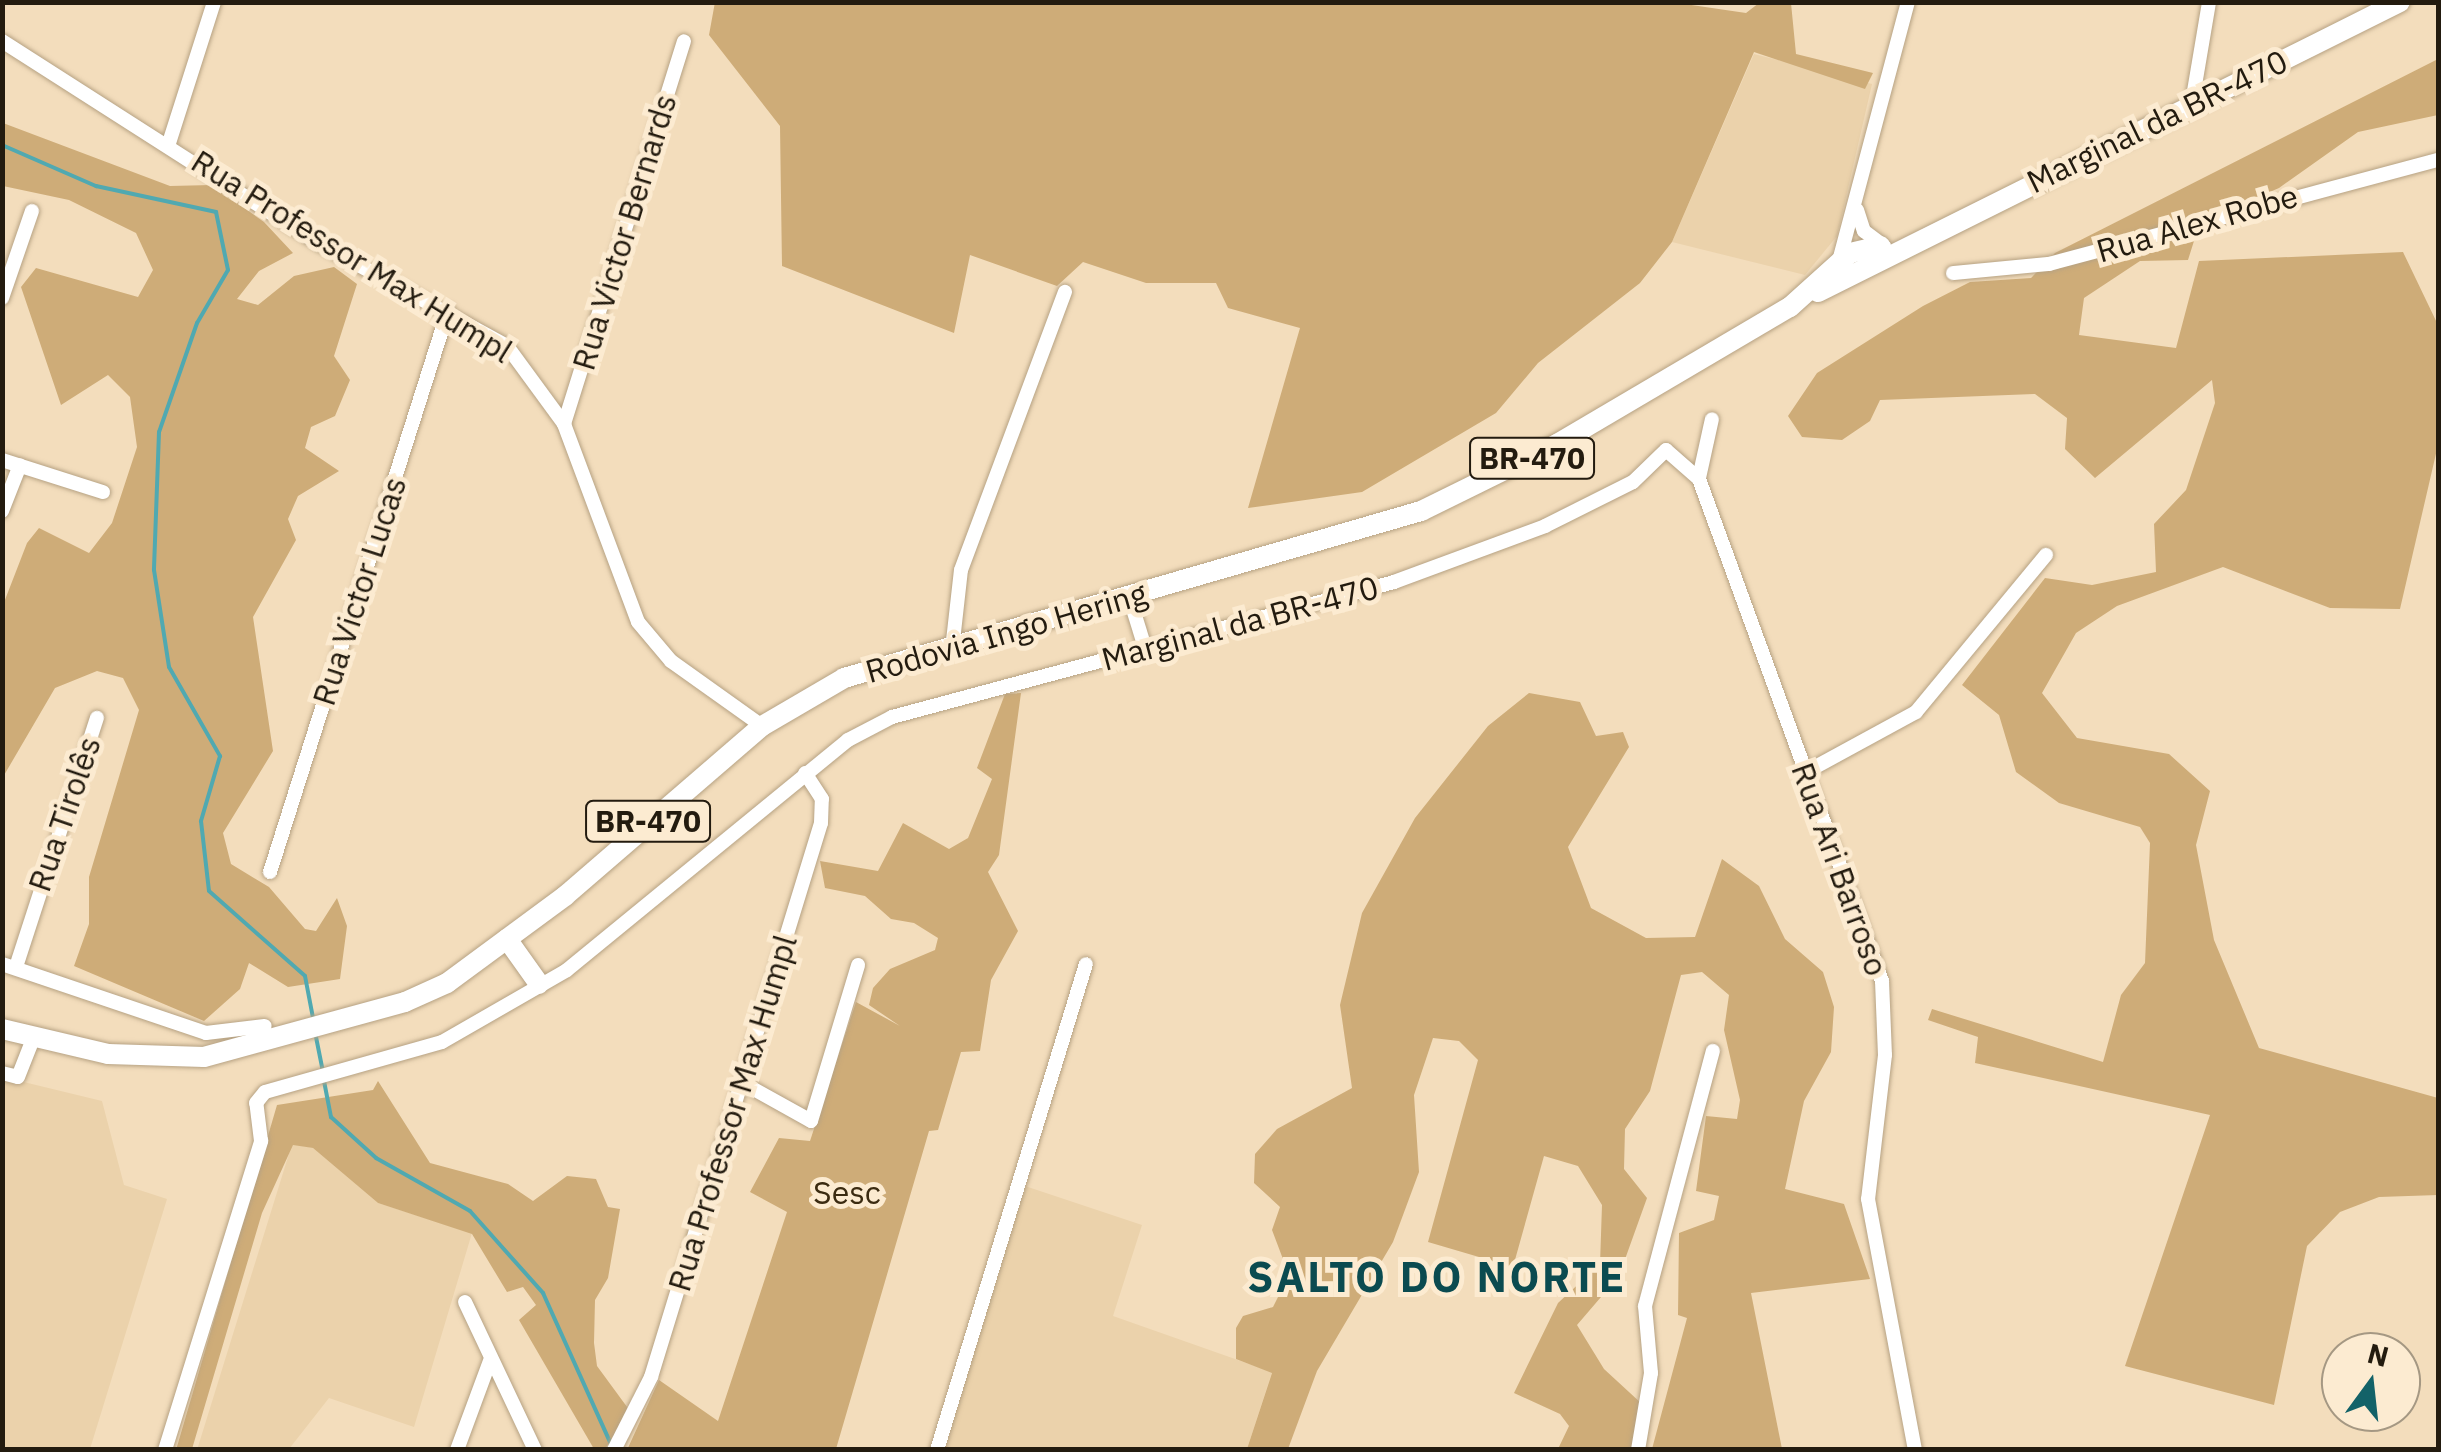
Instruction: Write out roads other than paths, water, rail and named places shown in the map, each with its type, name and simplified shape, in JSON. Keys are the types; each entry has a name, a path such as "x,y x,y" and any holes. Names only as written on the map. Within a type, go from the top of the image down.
{"highway":[{"name":"Marginal da BR-470","path":"1790,307 2400,2"},
{"path":"1790,307 1838,261 1880,246"},
{"name":"Rodovia Ingo Hering","path":"2,1029 34,1039 156,1060 286,1041 354,1020 447,983 507,939 762,726 844,678 953,641 1129,596 1421,511 1515,468 1790,307"},
{"path":"507,939 539,984"}],"street":[{"path":"168,143 214,2"},
{"path":"1838,261 1856,209 1908,2"},
{"path":"2192,103 2209,2"},
{"name":"Rua Professor Max Humpl","path":"2,41 168,143 320,244 507,346 564,424 638,622 671,661 762,726"},
{"name":"Rua Victor Bernards","path":"564,424 684,41"},
{"name":"Rua Alex Robe","path":"1953,273 2049,264 2438,160"},
{"path":"1856,209 1880,246"},
{"path":"2,298 32,211"},
{"name":"Marginal da BR-470","path":"1880,246 1915,244"},
{"path":"953,641 961,570 1065,292"},
{"name":"Rua Victor Lucas","path":"270,872 448,311"},
{"path":"1698,479 1712,419"},
{"name":"Marginal da BR-470","path":"164,1450 261,1141 256,1102 264,1092 359,1072 442,1042 625,926 848,740 936,699 1146,651 1394,582 1545,526 1633,482 1666,450"},
{"name":"Rua Ari Barroso","path":"1666,450 1698,479 1882,981 1885,1055 1868,1199 1915,1450"},
{"path":"2,460 103,492"},
{"path":"2,511 20,465"},
{"path":"1806,772 1916,712 2046,555"},
{"path":"1129,596 1146,651"},
{"name":"Rua Tirolês","path":"9,966 97,718"},
{"name":"Rua Professor Max Humpl","path":"614,1450 630,1426 821,823 822,799 806,774"},
{"path":"936,1450 1086,964"},
{"path":"741,1082 811,1121 858,965"},
{"path":"9,966 206,1033 266,1026"},
{"path":"2,1073 18,1076 34,1039"},
{"path":"1638,1450 1651,1373 1645,1306 1713,1051"},
{"path":"465,1302 535,1450"},
{"path":"457,1450 490,1361"}],"waterway":[{"path":"2,145 96,186 216,212 228,270 197,323 159,432 154,570 169,667 220,756 201,821 209,891 305,976 313,1018"},
{"path":"315,1032 323,1072"},
{"path":"324,1081 331,1117 376,1158 470,1211 543,1293 611,1444"}],"district":[{"name":"SALTO DO NORTE","path":"1437,1277"}],"park label":[{"name":"Sesc","path":"847,1192"}]}
